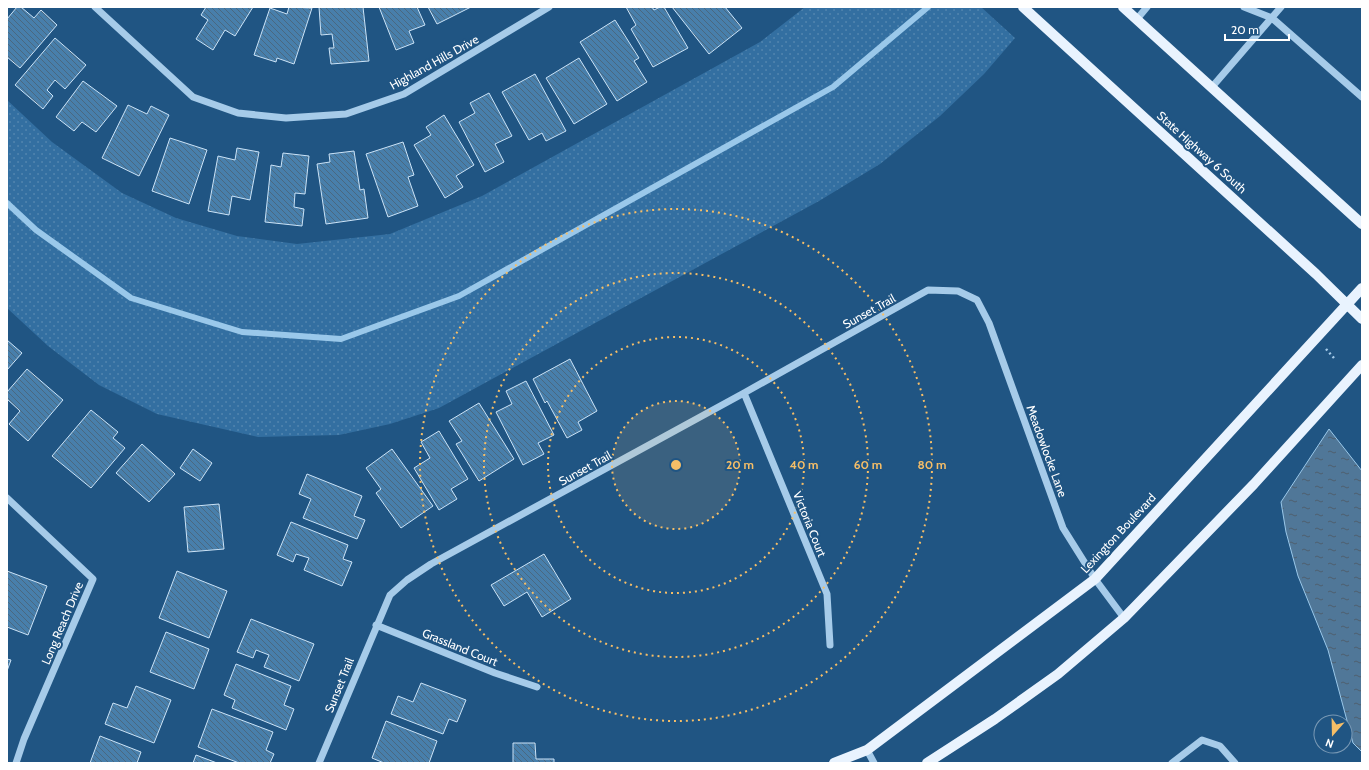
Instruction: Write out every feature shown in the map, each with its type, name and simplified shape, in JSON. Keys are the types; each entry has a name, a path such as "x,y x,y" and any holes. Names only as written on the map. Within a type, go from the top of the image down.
{"main road":[{"name":"State Highway 6 South","path":"1023,7 1310,268 1362,319"},
{"path":"1123,7 1362,224"},
{"name":"Lexington Boulevard","path":"834,763 867,750 1095,579 1362,288"},
{"path":"927,763 995,719 1058,674 1124,618 1254,484 1362,365"}],"street":[{"name":"Highland Hills Drive","path":"95,7 193,97 238,113 286,118 346,114 404,94 549,7"},
{"path":"1137,19 1147,7"},
{"path":"1244,7 1272,18 1362,97"},
{"path":"1212,87 1281,7"},
{"name":"Sunset Trail","path":"319,763 376,625 390,595 407,580 431,564 744,393 928,290 958,291"},
{"name":"Meadowlocke Lane","path":"958,291 977,300 989,323 1063,528 1095,579 1124,618"},
{"name":"Victoria Court","path":"744,393 827,594 830,645"},
{"name":"Long Reach Drive","path":"7,498 93,579 24,739 16,763"},
{"name":"Grassland Court","path":"376,625 495,673 537,687"},
{"path":"1172,763 1202,740 1220,746 1235,763"},
{"path":"867,750 874,763"}],"path":[{"path":"1326,349 1334,358"}],"shaded area":[{"path":"805,7 981,7 1015,38 984,74 940,116 880,164 819,201 439,408 390,424 339,435 258,437 157,414 99,385 48,346 7,308 7,100 52,142 122,193 176,218 237,236 297,244 390,234 482,196 760,42"}],"water":[{"path":"1329,429 1362,471 1362,752 1353,743 1353,714 1345,714 1328,650 1298,576 1286,532 1281,502"}],"building":[{"path":"17,7 21,7 34,18 41,10 57,25 20,68 7,57 7,19"},
{"path":"206,7 253,7 235,36 225,30 213,50 196,39 208,20 201,15"},
{"path":"289,7 312,8 294,64 277,58 276,62 254,55 270,8 287,14"},
{"path":"319,7 363,7 369,61 331,64 329,48 334,48 332,34 321,35"},
{"path":"379,7 417,7 425,25 409,31 414,43 396,50"},
{"path":"428,7 471,7 437,24"},
{"path":"626,7 652,7 654,10 664,7 688,48 653,67 631,29 636,25"},
{"path":"672,7 725,7 742,28 709,54"},
{"path":"615,20 639,58 634,61 647,82 617,101 580,42"},
{"path":"55,38 86,65 65,89 55,80 47,90 53,96 43,109 15,85"},
{"path":"579,58 607,104 574,124 546,78"},
{"path":"535,74 566,131 546,141 542,133 529,140 502,92"},
{"path":"83,81 117,106 96,132 82,122 74,131 56,117"},
{"path":"489,93 512,136 495,144 504,162 485,172 459,122 475,113 470,103"},
{"path":"128,105 147,114 151,106 169,115 139,176 102,158"},
{"path":"444,115 474,165 456,176 463,187 445,198 414,145 431,135 426,127"},
{"path":"170,138 207,150 189,204 152,191"},
{"path":"403,142 414,175 408,177 418,206 388,217 366,154"},
{"path":"237,148 259,152 250,200 232,196 229,215 208,211 218,156 235,160"},
{"path":"354,151 360,190 364,189 368,218 326,224 317,164 330,162 329,154"},
{"path":"283,153 309,156 305,194 295,193 294,207 304,209 302,226 265,222 271,165 281,167"},
{"path":"7,340 22,353 7,370"},
{"path":"570,359 597,411 578,422 582,430 567,438 547,401 545,403 533,379"},
{"path":"27,369 63,400 28,441 9,424 20,411 7,399 7,392"},
{"path":"526,381 554,435 538,443 544,454 523,465 496,412 512,404 506,391"},
{"path":"479,403 514,459 479,481 456,444 462,441 449,421"},
{"path":"91,410 118,432 113,438 125,448 91,488 52,456"},
{"path":"439,431 468,479 451,489 457,499 439,510 414,468 430,458 421,442"},
{"path":"142,444 175,474 149,502 116,473"},
{"path":"193,449 212,463 200,481 180,468"},
{"path":"392,449 433,506 401,528 376,493 381,489 366,468"},
{"path":"307,474 362,496 354,516 365,520 357,539 303,518 311,499 299,494"},
{"path":"219,504 224,549 188,552 184,507"},
{"path":"291,522 348,545 343,559 352,562 342,586 304,570 309,558 296,554 293,562 277,555"},
{"path":"544,554 571,599 542,617 527,592 504,606 491,585"},
{"path":"7,571 47,586 28,635 7,627"},
{"path":"177,571 227,591 209,638 159,618"},
{"path":"251,619 314,644 299,681 264,667 269,655 256,650 253,658 237,652"},
{"path":"166,632 209,649 194,689 150,672"},
{"path":"7,659 11,660 7,671"},
{"path":"236,664 291,686 284,705 294,709 286,730 232,708 235,700 224,695"},
{"path":"421,683 466,700 457,722 449,719 443,734 391,714 398,696 413,702"},
{"path":"136,686 171,700 154,743 105,724 113,703 127,708"},
{"path":"212,709 273,732 266,750 274,754 270,763 239,763 198,747"},
{"path":"386,721 437,741 429,763 384,763 372,758"},
{"path":"100,736 141,752 137,763 90,763"},
{"path":"513,743 535,743 536,759 554,759 554,763 513,763"},
{"path":"196,755 217,763 193,763"}],"waterway":[{"path":"7,203 36,230 131,298 242,332 341,339 459,296 833,87 928,7"}]}
